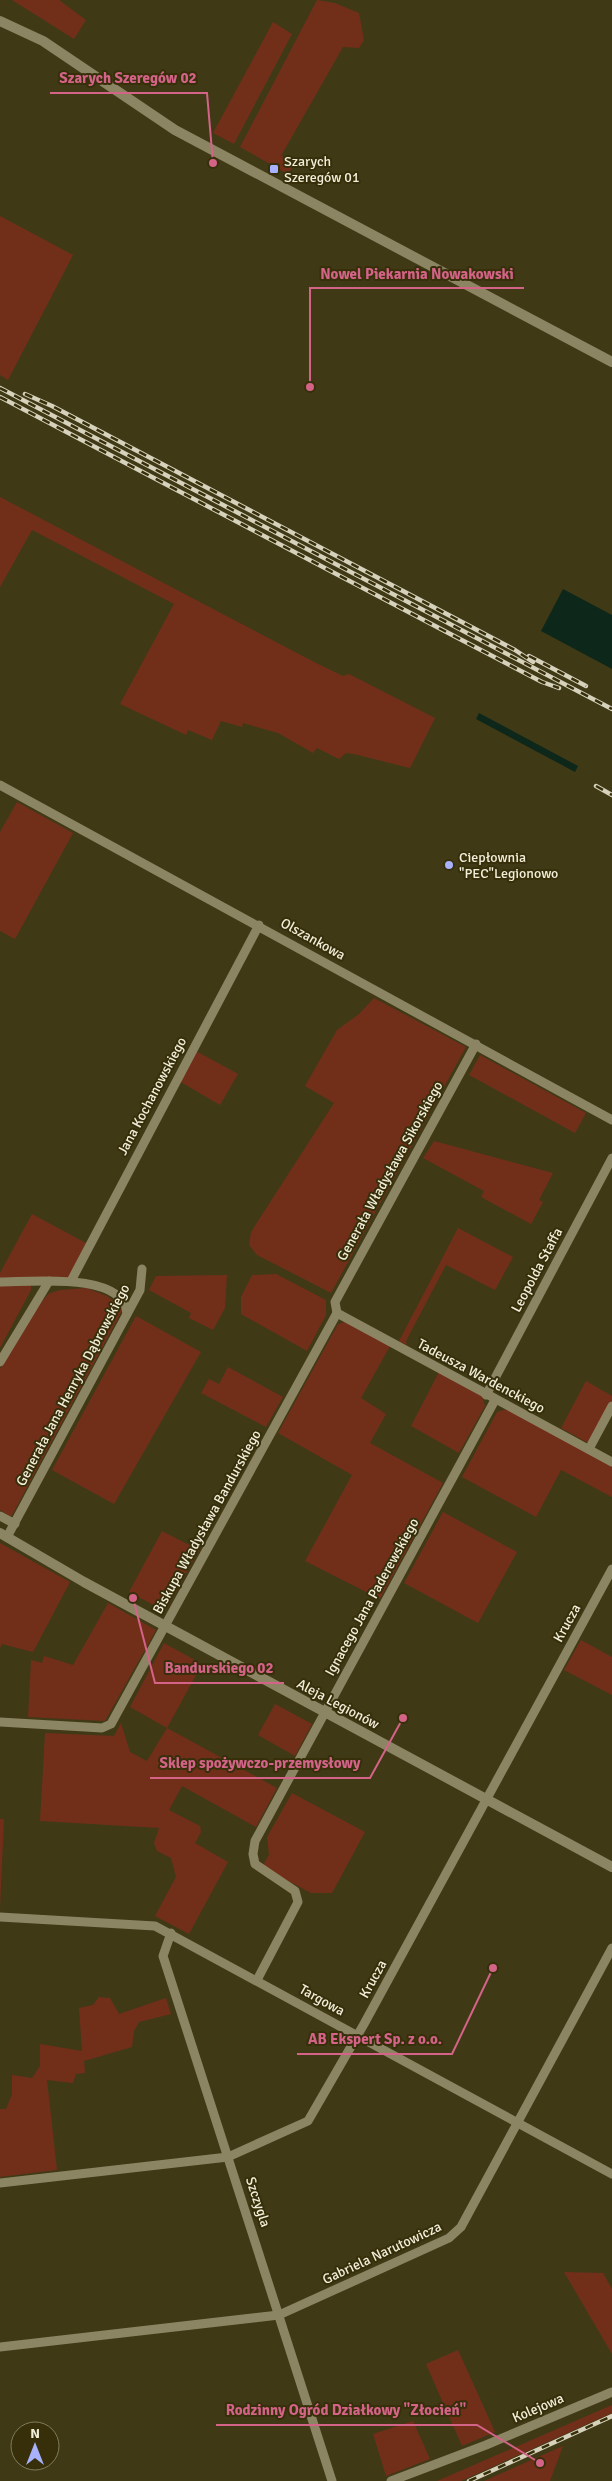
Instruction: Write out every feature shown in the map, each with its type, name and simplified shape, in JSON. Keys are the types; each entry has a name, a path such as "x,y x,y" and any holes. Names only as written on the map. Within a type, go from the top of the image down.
{"street":[{"path":"0,21 43,41 175,130 612,362"},
{"name":"Olszankowa","path":"0,785 259,925 612,1120"},
{"name":"Jana Kochanowskiego","path":"71,1281 259,925"},
{"name":"Generała Władysława Sikorskiego","path":"337,1313 335,1302 476,1044"},
{"name":"Leopolda Staffa","path":"486,1395 612,1158"},
{"name":"Generała Jana Henryka Dąbrowskiego","path":"4,1535 15,1524 140,1290 142,1269"},
{"path":"0,1362 49,1281"},
{"path":"0,1282 71,1281 90,1284 115,1293 124,1302 127,1314"},
{"name":"Tadeusza Wardenckiego","path":"337,1313 612,1462"},
{"name":"Biskupa Władysława Bandurskiego","path":"0,1722 102,1728 109,1726 337,1313"},
{"name":"Ignacego Jana Paderewskiego","path":"257,1980 298,1902 295,1891 255,1864 253,1854 255,1841 495,1400"},
{"path":"589,1449 612,1406"},
{"path":"0,1516 15,1524"},
{"name":"Aleja Legionów","path":"4,1535 325,1712 612,1867"},
{"name":"Krucza","path":"0,2183 228,2157 308,2121 358,2035 485,1798 612,1569"},
{"name":"Targowa","path":"0,1917 148,1925 171,1933 612,2174"},
{"name":"Szczygla","path":"171,1933 163,1956 332,2481"},
{"name":"Gabriela Narutowicza","path":"0,2347 279,2315 454,2235 460,2228 612,1948"},
{"name":"Kolejowa","path":"391,2481 612,2392"}],"shaded area":[{"path":"12,0 59,0 86,20 74,39"},
{"path":"317,0 335,3 359,13 364,40 359,48 343,47 281,156 297,161 288,174 240,147"},
{"path":"273,22 292,34 234,144 213,133"},
{"path":"0,216 73,255 8,380 0,375"},
{"path":"0,497 316,663 343,676 349,674 435,718 410,768 354,754 346,753 339,759 317,748 313,753 278,733 243,723 242,727 221,721 212,740 188,730 186,735 120,704 174,604 32,530 0,587"},
{"path":"563,589 612,615 612,669 541,631"},
{"path":"479,713 578,766 575,772 476,719"},
{"path":"17,802 73,833 15,939 0,931 0,832"},
{"path":"374,998 466,1047 331,1293 257,1255 249,1245 251,1232 334,1103 305,1086 337,1030 359,1014"},
{"path":"196,1051 238,1074 220,1105 179,1081"},
{"path":"480,1055 586,1113 575,1133 469,1075"},
{"path":"434,1141 553,1173 539,1200 543,1202 531,1224 481,1197 484,1191 423,1158"},
{"path":"32,1214 86,1243 68,1278 0,1279 0,1273"},
{"path":"458,1228 513,1257 495,1290 446,1265 406,1341 407,1345 399,1341"},
{"path":"276,1274 326,1300 326,1315 307,1351 241,1314 241,1297 252,1275"},
{"path":"227,1275 225,1308 213,1330 189,1318 191,1313 149,1290 156,1276"},
{"path":"31,1285 31,1290 0,1348 0,1286"},
{"path":"86,1288 107,1296 123,1309 11,1517 0,1510 0,1369 24,1324 48,1294 60,1290"},
{"path":"136,1316 201,1352 114,1504 52,1470"},
{"path":"345,1322 390,1346 361,1398 386,1414 370,1443 443,1483 380,1599 305,1561 352,1475 278,1433 338,1324"},
{"path":"228,1367 283,1397 266,1427 201,1393 209,1379 219,1384"},
{"path":"439,1372 482,1396 485,1406 459,1453 411,1426"},
{"path":"586,1381 612,1396 612,1400 590,1444 561,1428"},
{"path":"507,1409 612,1466 612,1497 561,1470 536,1517 462,1477 497,1412"},
{"path":"443,1512 517,1552 478,1623 404,1583"},
{"path":"162,1531 199,1550 165,1611 129,1592"},
{"path":"0,1543 70,1582 33,1652 2,1644 0,1648"},
{"path":"108,1603 156,1630 105,1721 28,1717 31,1660 42,1663 44,1656 73,1665"},
{"path":"581,1640 612,1657 612,1695 564,1670"},
{"path":"164,1643 202,1664 167,1728 130,1707"},
{"path":"275,1704 312,1724 295,1756 258,1735"},
{"path":"121,1723 130,1752 147,1761 167,1728 277,1788 256,1827 182,1786 169,1810 200,1826 201,1832 195,1843 228,1862 189,1934 155,1916 176,1877 171,1858 157,1851 154,1843 159,1828 40,1821 45,1733 114,1736"},
{"path":"292,1793 365,1832 332,1893 311,1893 262,1867 269,1855 267,1837"},
{"path":"0,1819 4,1819 0,1908"},
{"path":"99,1997 110,1998 119,2014 166,1998 171,2014 139,2022 134,2031 132,2047 84,2061 85,2073 76,2074 73,2083 47,2080 57,2170 0,2177 0,2109 6,2109 12,2094 12,2075 32,2078 40,2066 40,2044 82,2051 79,2008 93,2005"},
{"path":"564,2272 603,2273 612,2289 612,2354"},
{"path":"458,2350 495,2432 462,2446 426,2364"},
{"path":"612,2405 612,2413 461,2481 437,2481"},
{"path":"413,2421 430,2459 386,2476 373,2434"},
{"path":"563,2446 550,2481 484,2481"}],"railway":[{"path":"0,388 612,709"},
{"path":"25,394 52,406 515,650 533,662"},
{"path":"0,397 542,682 559,688"},
{"path":"529,656 586,686"},
{"path":"596,786 612,795"},
{"path":"469,2481 612,2416"}],"place":[{"name":"Szarych Szeregów 02","path":"213,163"},
{"name":"Szarych Szeregów 01","path":"274,169"},
{"name":"Nowel Piekarnia Nowakowski","path":"310,387"},
{"name":"Ciepłownia \"PEC\"Legionowo","path":"449,865"},
{"name":"Bandurskiego 02","path":"133,1598"},
{"name":"Sklep spożywczo-przemysłowy","path":"403,1718"},
{"name":"AB Ekspert Sp. z o.o.","path":"493,1968"},
{"name":"Rodzinny Ogród Działkowy \"Złocień\"","path":"540,2463"}]}
